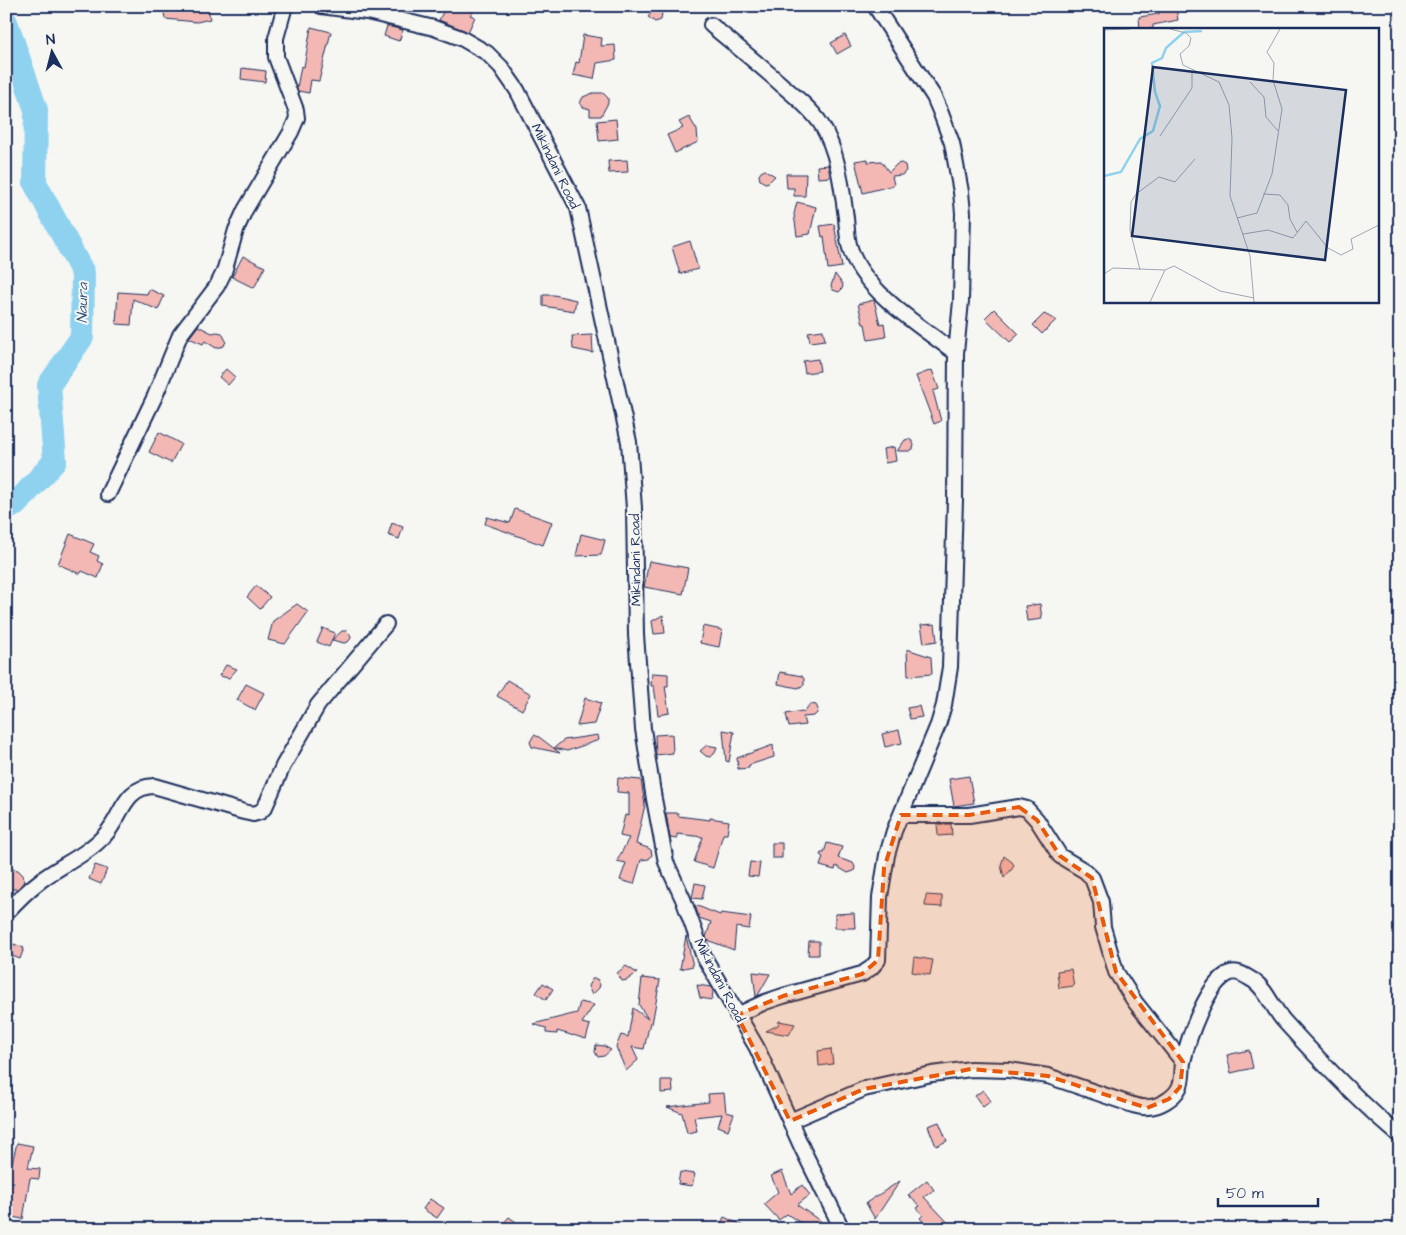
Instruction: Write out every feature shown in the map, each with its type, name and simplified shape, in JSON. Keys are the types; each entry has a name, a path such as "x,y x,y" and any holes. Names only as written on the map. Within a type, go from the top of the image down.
{"street":[{"path":"108,494 155,396 180,335 217,286 224,272 236,230 245,210 291,132 296,118 294,101 276,57 276,38 285,6"},
{"name":"Mikindani Road","path":"321,6 368,12 434,28 461,38 487,53 517,90 578,208 629,442 634,508 636,635 643,728 655,808 666,862 704,957 757,1048 842,1229"},
{"path":"737,1015 765,1002 862,974 872,968 878,960 880,897 884,868 894,831 938,725 944,705 949,674 955,508 956,353 961,301 963,213 961,192 952,143 934,97 875,6"},
{"path":"711,25 799,100 820,123 829,140 837,163 850,247 856,263 865,278 886,298 956,353"},
{"path":"6,913 39,882 72,862 106,834 125,802 138,789 154,786 244,812 254,814 260,812 266,807 280,774 318,705 386,624"},
{"path":"901,815 969,815 1019,807 1027,809 1047,834 1060,856 1085,871 1092,878 1101,902 1103,926 1116,972 1135,1002 1183,1062"},
{"path":"790,1121 864,1089 932,1074 972,1069 1009,1070 1048,1076 1132,1105 1147,1108 1169,1099 1180,1087 1183,1062 1207,999 1223,977 1238,972 1257,984 1281,1018 1326,1067 1400,1136"}],"highlighted area":[{"path":"1019,807 1037,820 1060,856 1092,878 1116,972 1183,1062 1180,1087 1169,1099 1147,1108 1048,1076 971,1069 864,1089 790,1121 737,1015 783,996 862,974 878,960 884,868 901,815 969,815"}],"building":[{"path":"163,6 188,6 189,12 208,8 210,19 197,22 165,19"},
{"path":"446,6 478,6 470,15 475,17 468,32 439,20"},
{"path":"657,6 663,6 661,20 655,22 648,17"},
{"path":"1176,8 1178,20 1153,25 1153,28 1140,28 1139,17 1159,14 1158,11"},
{"path":"387,26 403,30 399,41 384,36"},
{"path":"311,27 331,32 319,81 311,80 309,93 298,91 297,88 301,66 304,67"},
{"path":"583,35 602,38 601,46 615,45 616,60 597,63 594,79 573,75 576,62 579,63"},
{"path":"845,35 851,46 837,54 831,43"},
{"path":"242,68 266,71 265,82 241,79"},
{"path":"593,93 603,93 608,98 608,103 601,116 590,116 590,109 583,107 580,103 583,97"},
{"path":"689,117 697,130 698,142 675,153 667,135 683,128 679,122"},
{"path":"616,119 618,139 599,141 597,121"},
{"path":"868,159 868,162 881,161 889,172 897,164 901,163 905,165 906,171 902,175 892,176 894,185 863,193 855,161"},
{"path":"627,160 628,172 609,173 608,161"},
{"path":"828,165 830,177 818,178 817,166"},
{"path":"765,170 775,176 765,183 760,180 759,175"},
{"path":"786,174 806,174 805,196 794,196 794,188 787,188"},
{"path":"797,202 816,207 810,234 797,236 794,214"},
{"path":"834,224 842,267 828,269 824,236 822,237 820,226"},
{"path":"690,241 698,269 680,274 672,247"},
{"path":"243,256 265,267 254,288 232,277"},
{"path":"835,274 843,285 839,292 833,290 831,286"},
{"path":"149,289 164,296 158,310 133,299 131,325 116,324 118,292 147,294"},
{"path":"543,295 554,295 576,300 574,311 543,306"},
{"path":"874,300 880,324 884,323 886,337 868,340 858,304"},
{"path":"994,309 1019,334 1010,342 985,318"},
{"path":"1044,314 1056,320 1042,334 1033,325"},
{"path":"198,326 212,333 222,333 226,341 224,346 216,348 205,341 203,344 189,338"},
{"path":"823,330 825,340 810,342 808,332"},
{"path":"592,335 593,353 573,349 572,336"},
{"path":"818,359 820,371 805,373 803,361"},
{"path":"226,369 235,377 228,385 219,377"},
{"path":"932,370 939,389 933,391 941,421 934,424 916,376"},
{"path":"159,432 181,444 171,463 149,452"},
{"path":"909,439 912,441 913,449 897,451 905,440"},
{"path":"894,447 896,461 885,463 883,449"},
{"path":"515,509 552,522 543,545 485,524 487,517 510,523"},
{"path":"392,523 403,527 399,539 388,535"},
{"path":"70,534 94,544 90,552 99,556 97,561 103,564 98,578 82,571 80,574 58,564"},
{"path":"581,534 605,540 601,555 576,556"},
{"path":"649,561 688,568 683,594 644,587"},
{"path":"256,586 270,597 260,609 247,597"},
{"path":"297,604 308,612 285,644 268,640 273,621"},
{"path":"1040,604 1042,619 1027,621 1025,606"},
{"path":"663,615 665,633 654,634 652,621"},
{"path":"935,624 937,641 924,643 921,625"},
{"path":"703,626 722,630 719,647 700,643"},
{"path":"323,628 335,633 329,647 317,642"},
{"path":"342,631 347,631 350,634 351,638 348,642 332,640"},
{"path":"907,649 931,657 932,674 908,676"},
{"path":"226,665 237,669 229,678 219,676"},
{"path":"780,672 802,676 804,685 798,688 778,684"},
{"path":"652,673 668,674 668,686 665,686 669,713 658,715 654,686 651,686"},
{"path":"507,680 531,694 522,710 497,696"},
{"path":"246,684 264,693 255,710 237,700"},
{"path":"585,698 601,703 594,724 577,726"},
{"path":"810,704 816,705 817,713 814,716 803,717 805,725 789,727 786,714 802,711 803,713"},
{"path":"919,706 922,717 910,719 907,708"},
{"path":"723,730 734,732 729,762 726,761"},
{"path":"899,730 902,743 885,747 882,734"},
{"path":"672,734 673,753 656,755 655,735"},
{"path":"534,735 560,753 532,747 530,742"},
{"path":"598,735 599,740 567,751 554,748 564,740"},
{"path":"707,745 717,747 714,754 710,757 700,751"},
{"path":"773,745 774,757 749,765 749,768 738,769 737,758"},
{"path":"969,776 974,803 954,806 949,779"},
{"path":"618,778 641,780 645,805 636,844 651,850 652,855 649,859 641,860 634,884 620,880 626,863 617,861 629,838 620,836 625,815 629,816 629,793 617,792"},
{"path":"666,813 678,813 678,816 729,821 727,834 723,834 713,868 694,862 703,837 677,834 677,839 670,838"},
{"path":"937,824 951,824 952,835 938,836"},
{"path":"772,843 782,843 782,858 772,858"},
{"path":"827,843 842,847 838,858 853,863 854,871 848,873 836,866 835,870 820,866 823,857 820,855 824,853"},
{"path":"1004,856 1014,865 1004,878 1001,865"},
{"path":"750,862 760,863 758,877 748,876"},
{"path":"95,865 107,869 101,884 89,879"},
{"path":"6,868 18,870 23,875 24,881 18,889 11,889 6,885"},
{"path":"695,883 705,885 702,899 692,898"},
{"path":"926,895 942,896 942,907 925,906"},
{"path":"695,905 720,915 721,913 751,917 749,929 736,927 734,950 707,940 706,937 711,922 699,918"},
{"path":"854,913 855,928 835,928 835,914"},
{"path":"686,936 693,966 680,969"},
{"path":"809,941 819,941 819,955 808,955"},
{"path":"14,944 24,948 20,959 7,954"},
{"path":"914,957 933,960 930,975 912,972"},
{"path":"626,966 637,973 622,981 617,973"},
{"path":"1071,969 1074,986 1059,988 1057,971"},
{"path":"753,972 770,974 756,997"},
{"path":"642,978 660,980 652,1024 650,1022 644,1049 632,1047 638,1060 626,1071 616,1047 621,1035 628,1037 633,1008 648,1019 639,1005"},
{"path":"592,979 597,979 600,985 592,995 588,986"},
{"path":"543,983 553,989 546,1000 536,993"},
{"path":"697,985 711,987 713,991 712,1000 700,998"},
{"path":"580,1002 594,1005 582,1023 590,1025 586,1039 557,1031 557,1034 546,1033 546,1028 533,1024 577,1013"},
{"path":"779,1021 795,1024 789,1035 766,1031 778,1025"},
{"path":"596,1045 604,1046 611,1050 604,1056 598,1057 595,1052"},
{"path":"831,1049 833,1064 819,1066 818,1051"},
{"path":"1249,1050 1253,1068 1231,1073 1227,1055"},
{"path":"661,1080 672,1080 673,1092 661,1093"},
{"path":"983,1090 991,1101 983,1107 975,1096"},
{"path":"724,1093 726,1112 734,1114 728,1130 718,1126 722,1114 694,1117 697,1131 687,1133 682,1113 667,1107 709,1102 708,1094"},
{"path":"939,1122 947,1141 936,1146 928,1126"},
{"path":"17,1143 33,1146 28,1168 40,1169 39,1179 30,1178 23,1219 6,1216 10,1193 8,1192 14,1182 6,1181 6,1162 12,1163"},
{"path":"782,1171 791,1194 802,1185 810,1195 797,1205 832,1229 810,1229 787,1214 779,1220 764,1204 778,1192 771,1176"},
{"path":"680,1172 695,1174 692,1186 678,1184"},
{"path":"927,1180 934,1190 924,1197 954,1229 930,1229 920,1218 923,1215 917,1208 920,1206 908,1195"},
{"path":"900,1181 875,1219 866,1203"},
{"path":"430,1199 444,1208 437,1218 423,1209"},
{"path":"509,1217 526,1229 498,1229"},
{"path":"724,1217 750,1229 718,1229"}],"waterway":[{"name":"Naura","path":"6,22 36,110 35,183 83,273 82,337 49,385 55,461 16,504 6,509"}]}
